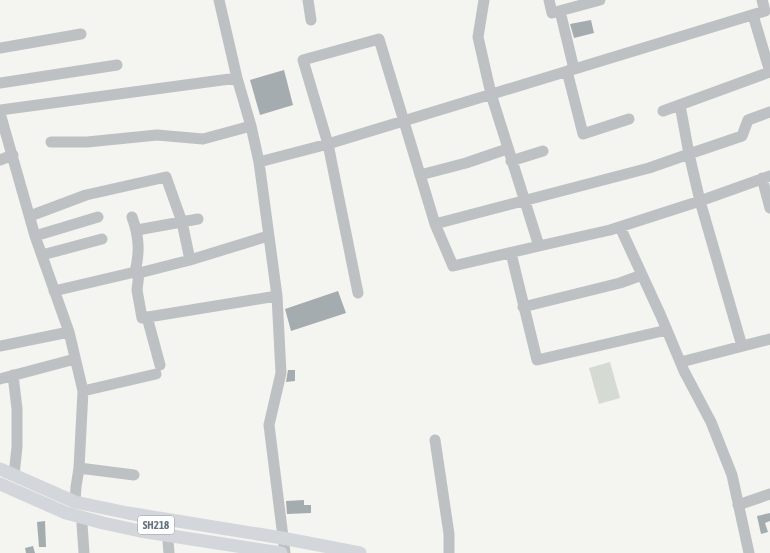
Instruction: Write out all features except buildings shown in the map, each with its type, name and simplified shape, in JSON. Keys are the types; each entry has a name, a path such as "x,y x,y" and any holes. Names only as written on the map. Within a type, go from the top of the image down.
{"main road":[{"path":"0,469 75,502 128,514 282,538 360,553"},
{"name":"SH218","path":"0,475 64,504 103,516 317,553"},
{"name":"SH218","path":"0,484 66,513 102,523 140,531 281,553"},
{"path":"0,490 38,508 82,524 169,547 256,553"}],"street":[{"path":"219,0 237,78 251,126 259,162 268,236 278,296 281,373 269,425 285,553"},
{"path":"308,0 311,20"},
{"path":"484,0 478,37 491,94 507,149 539,246"},
{"path":"549,0 552,13 600,0"},
{"path":"259,162 328,144 753,15 767,10 762,0"},
{"path":"560,11 583,134 630,119"},
{"path":"663,111 770,72 753,15"},
{"path":"0,48 81,34"},
{"path":"358,293 328,144 303,60 379,39 435,224 453,266 620,227 700,201 766,177 770,208"},
{"path":"0,83 117,65"},
{"path":"75,502 79,468 83,391 69,332 35,236 0,112 237,78"},
{"path":"680,105 700,201 742,346"},
{"path":"435,224 649,168 742,136 748,120 770,112"},
{"path":"51,142 87,142 157,135 203,139 251,126"},
{"path":"420,175 466,163 507,149"},
{"path":"511,161 543,151"},
{"path":"0,160 12,155"},
{"path":"30,216 86,195 166,177 182,222 190,260"},
{"path":"35,236 98,217"},
{"path":"132,217 137,230 139,257 137,290 142,318 278,296"},
{"path":"137,230 198,219"},
{"path":"620,227 681,362 711,422 732,474 749,553"},
{"path":"54,291 190,260 268,236"},
{"path":"42,255 102,239"},
{"path":"511,253 537,360 667,330"},
{"path":"523,307 620,283 642,275"},
{"path":"83,391 158,369 147,317"},
{"path":"0,346 69,332"},
{"path":"681,362 770,338"},
{"path":"0,379 75,359"},
{"path":"13,375 17,409 17,447 14,475"},
{"path":"435,440 449,534 449,553"},
{"path":"79,468 134,475"},
{"path":"738,505 770,494"},
{"path":"82,524 84,553"}],"shaded area":[{"path":"610,362 620,398 599,404 589,368"}]}
